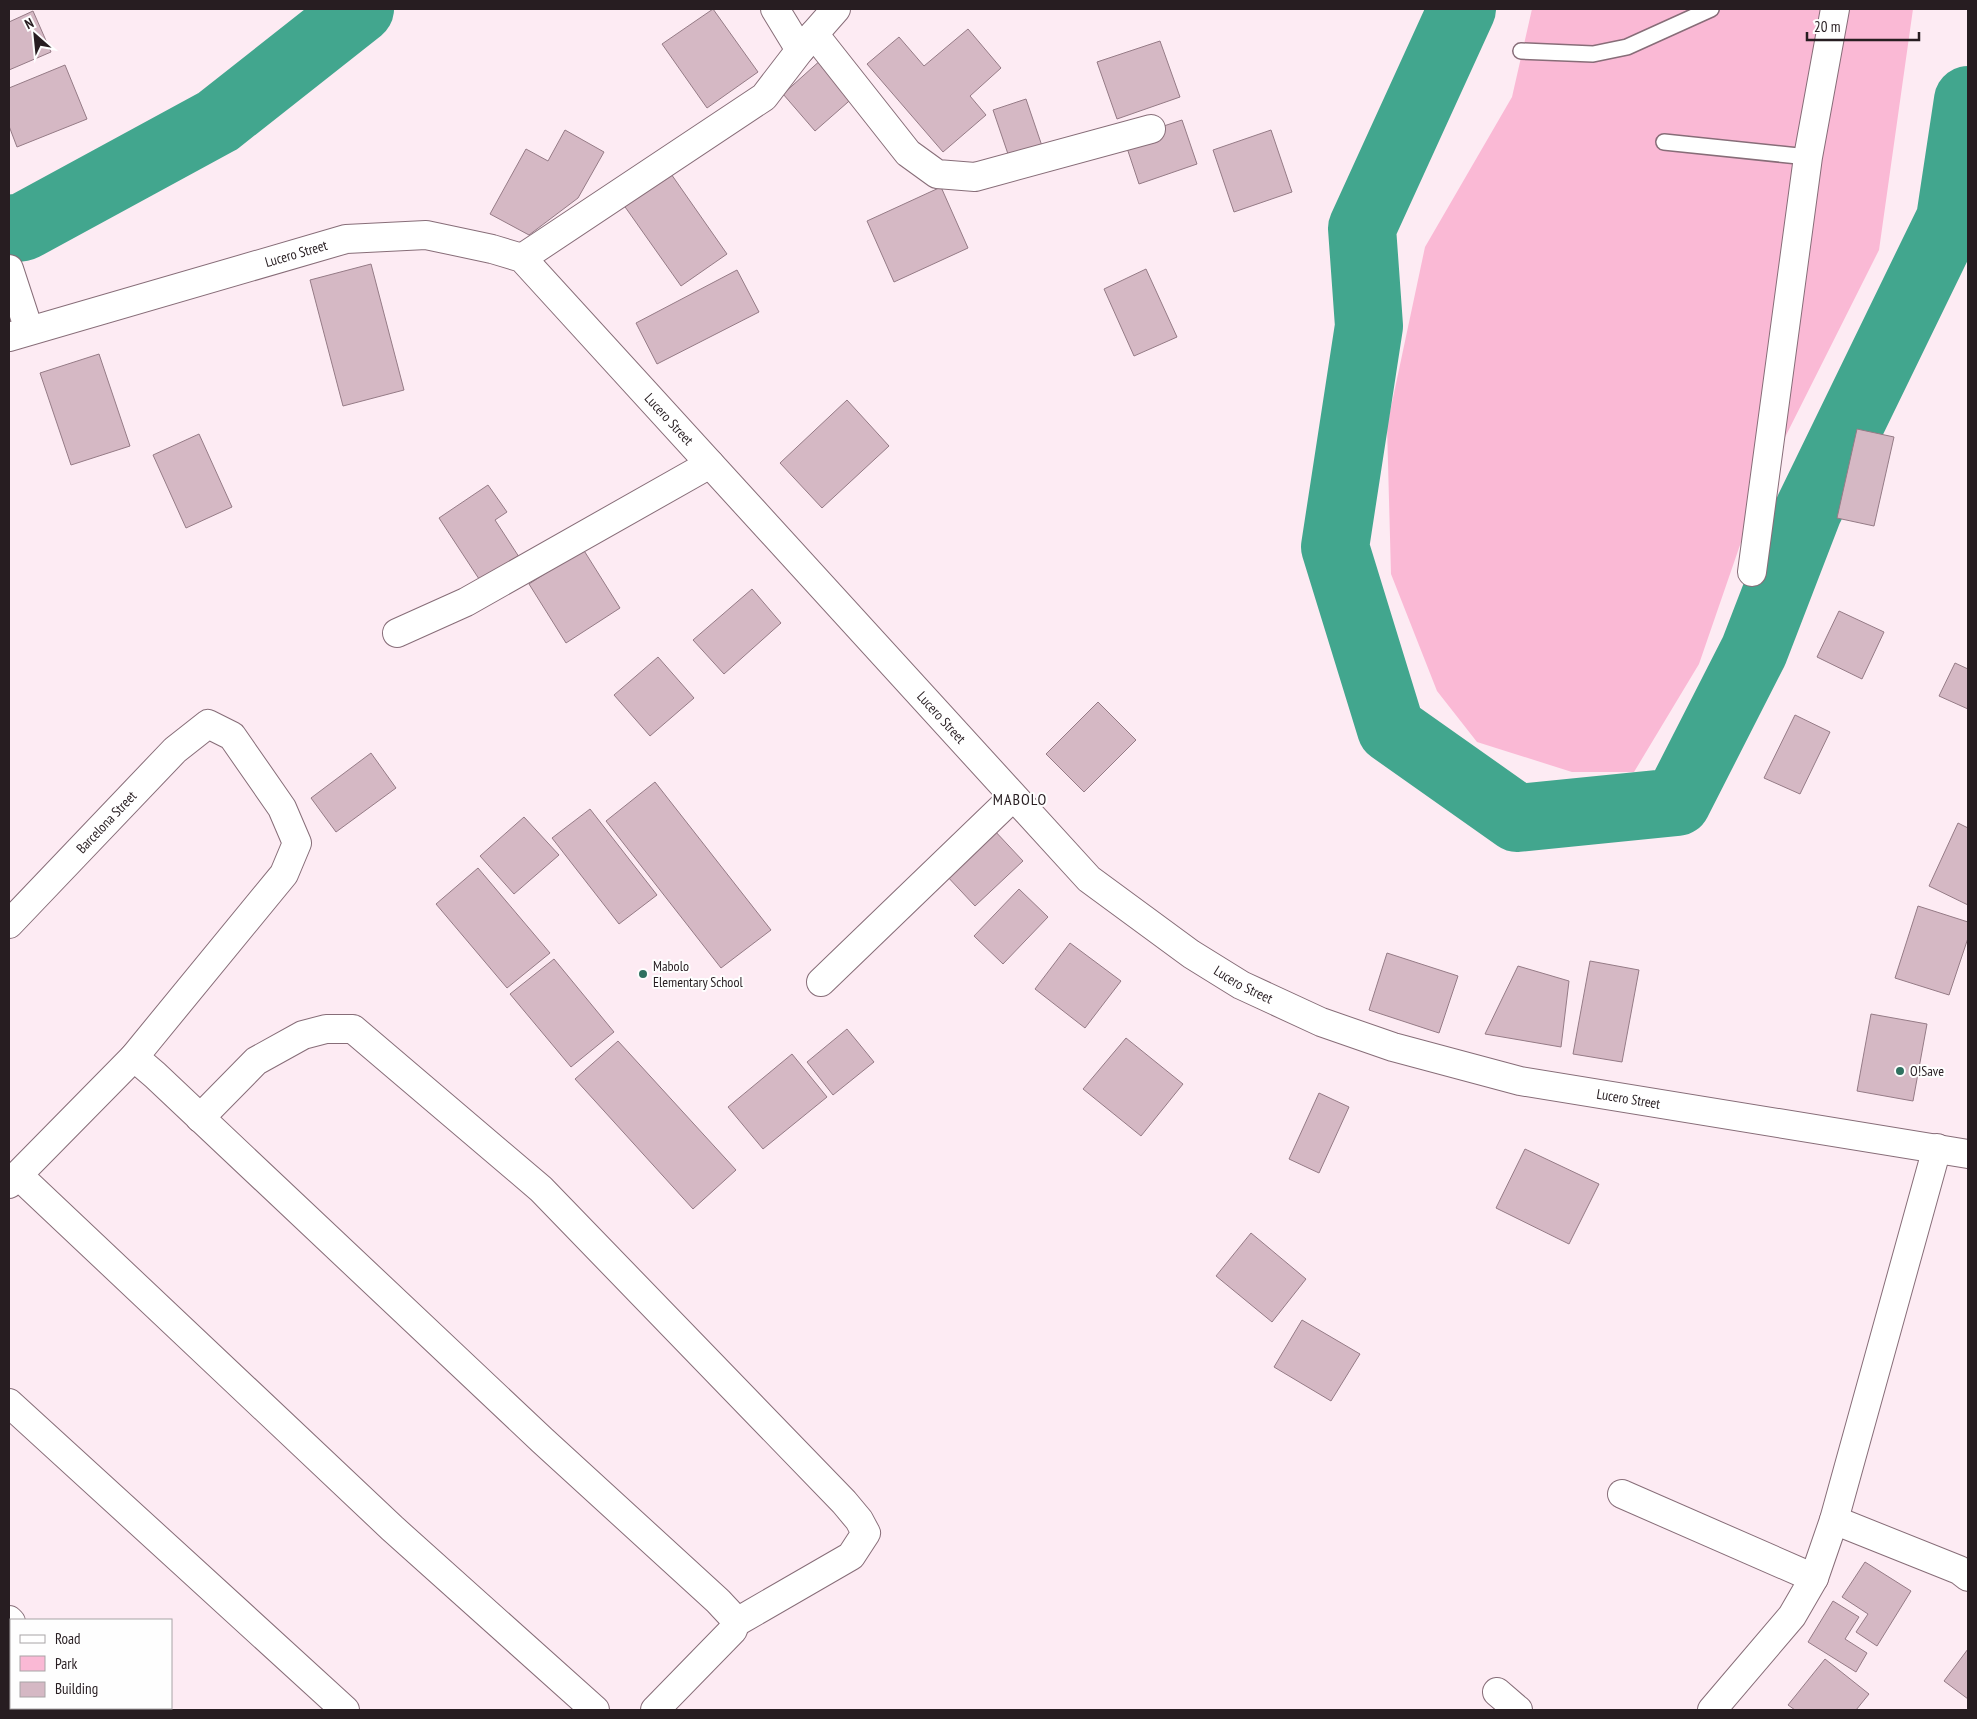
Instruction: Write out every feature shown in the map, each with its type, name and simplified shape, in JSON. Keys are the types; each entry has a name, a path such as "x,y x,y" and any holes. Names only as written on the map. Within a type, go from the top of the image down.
{"street":[{"path":"775,9 908,153 937,174 975,177 1152,129"},
{"path":"522,258 764,97 807,42 836,9"},
{"path":"1752,572 1808,157 1835,9"},
{"name":"Lucero Street","path":"19,333 346,239 426,235 492,249 522,258 1089,879 1191,954 1241,985 1321,1022 1393,1047 1520,1081 1727,1116 1959,1149"},
{"path":"9,269 19,333"},
{"path":"397,633 466,602 710,464"},
{"name":"Barcelona Street","path":"9,924 175,750 208,724 232,736 282,808 297,843 284,874 134,1057"},
{"path":"821,982 1013,797"},
{"path":"200,1118 256,1061 303,1035 326,1029 353,1029 541,1189 844,1502 859,1520 866,1533 851,1556 735,1623"},
{"path":"595,1710 392,1528 13,1179 134,1057 732,1616 735,1623 733,1630 655,1710"},
{"path":"1712,1710 1792,1616 1814,1578 1959,1149"},
{"path":"9,1403 345,1710"},
{"path":"1622,1494 1814,1578"},
{"path":"1834,1520 1965,1568"},
{"path":"1498,1692 1518,1710"}],"lane":[{"path":"1521,51 1593,54 1627,47 1711,9"},
{"path":"1664,142 1808,157"}],"green space":[{"path":"1532,9 1913,9 1879,250 1760,487 1699,664 1634,772 1572,772 1477,742 1437,691 1391,574 1387,426 1425,247 1512,97"}],"building":[{"path":"713,9 758,72 707,108 662,44"},
{"path":"33,11 51,52 9,70 9,22"},
{"path":"968,29 1001,68 970,96 986,115 943,152 867,64 899,37 924,66"},
{"path":"1160,41 1180,97 1117,119 1097,62"},
{"path":"823,58 856,95 815,131 783,94"},
{"path":"65,65 87,119 17,147 9,126 9,88"},
{"path":"1026,99 1042,146 1009,157 993,110"},
{"path":"1182,120 1197,164 1139,184 1124,139"},
{"path":"565,130 604,152 578,198 529,235 490,214 526,149 548,161"},
{"path":"1271,130 1292,192 1234,212 1213,150"},
{"path":"669,171 727,254 681,286 623,204"},
{"path":"941,187 968,248 894,282 867,221"},
{"path":"371,264 404,390 343,406 310,280"},
{"path":"1146,269 1177,337 1134,356 1104,289"},
{"path":"737,270 759,312 657,364 636,323"},
{"path":"99,354 130,446 71,465 40,373"},
{"path":"847,400 889,446 822,508 780,463"},
{"path":"1857,429 1894,437 1874,526 1837,518"},
{"path":"199,434 232,507 186,528 153,455"},
{"path":"488,485 507,512 495,520 521,560 483,585 439,518"},
{"path":"583,549 620,608 566,643 529,584"},
{"path":"752,589 781,623 724,674 693,640"},
{"path":"1839,611 1884,632 1862,679 1817,657"},
{"path":"658,657 694,698 650,736 614,695"},
{"path":"1955,663 1968,669 1968,709 1939,696"},
{"path":"1098,702 1136,740 1084,792 1046,754"},
{"path":"1795,715 1830,732 1800,794 1764,778"},
{"path":"371,753 396,788 336,832 311,798"},
{"path":"655,782 771,930 721,968 606,821"},
{"path":"590,809 657,895 619,924 552,838"},
{"path":"524,817 559,855 514,894 480,856"},
{"path":"1958,823 1968,828 1968,905 1929,886"},
{"path":"993,829 1023,861 975,906 945,874"},
{"path":"478,868 550,953 507,988 436,904"},
{"path":"1019,889 1048,917 1003,964 974,936"},
{"path":"1918,906 1968,922 1968,938 1949,995 1895,978"},
{"path":"1070,943 1121,981 1085,1028 1035,989"},
{"path":"1387,953 1458,976 1439,1033 1369,1010"},
{"path":"554,959 614,1032 571,1067 510,994"},
{"path":"1590,961 1639,970 1622,1062 1573,1054"},
{"path":"1518,966 1569,981 1561,1047 1485,1034"},
{"path":"1871,1014 1927,1024 1913,1101 1857,1091"},
{"path":"847,1029 874,1062 833,1095 807,1062"},
{"path":"1126,1038 1183,1084 1141,1136 1083,1089"},
{"path":"618,1041 736,1170 693,1209 575,1079"},
{"path":"792,1054 827,1097 763,1149 728,1107"},
{"path":"1319,1093 1349,1107 1319,1173 1289,1159"},
{"path":"1525,1149 1599,1184 1569,1244 1496,1208"},
{"path":"1251,1233 1306,1279 1272,1322 1216,1276"},
{"path":"1302,1320 1360,1354 1331,1401 1274,1367"},
{"path":"1865,1562 1911,1591 1877,1646 1856,1632 1868,1614 1842,1597"},
{"path":"1833,1601 1859,1617 1845,1639 1867,1653 1856,1672 1808,1642"},
{"path":"1968,1649 1968,1699 1944,1681"},
{"path":"1825,1659 1869,1694 1856,1710 1795,1710 1788,1705"}],"waterway":[{"path":"9,229 23,227 218,121 360,9"},
{"path":"1462,9 1362,228 1369,326 1335,547 1391,729 1517,818 1677,802 1754,651 1808,511 1950,219 1968,100"}],"place":[{"name":"Mabolo Elementary School","path":"643,974"},
{"name":"O!Save","path":"1900,1071"}],"district":[{"name":"MABOLO","path":"1020,799"}]}
